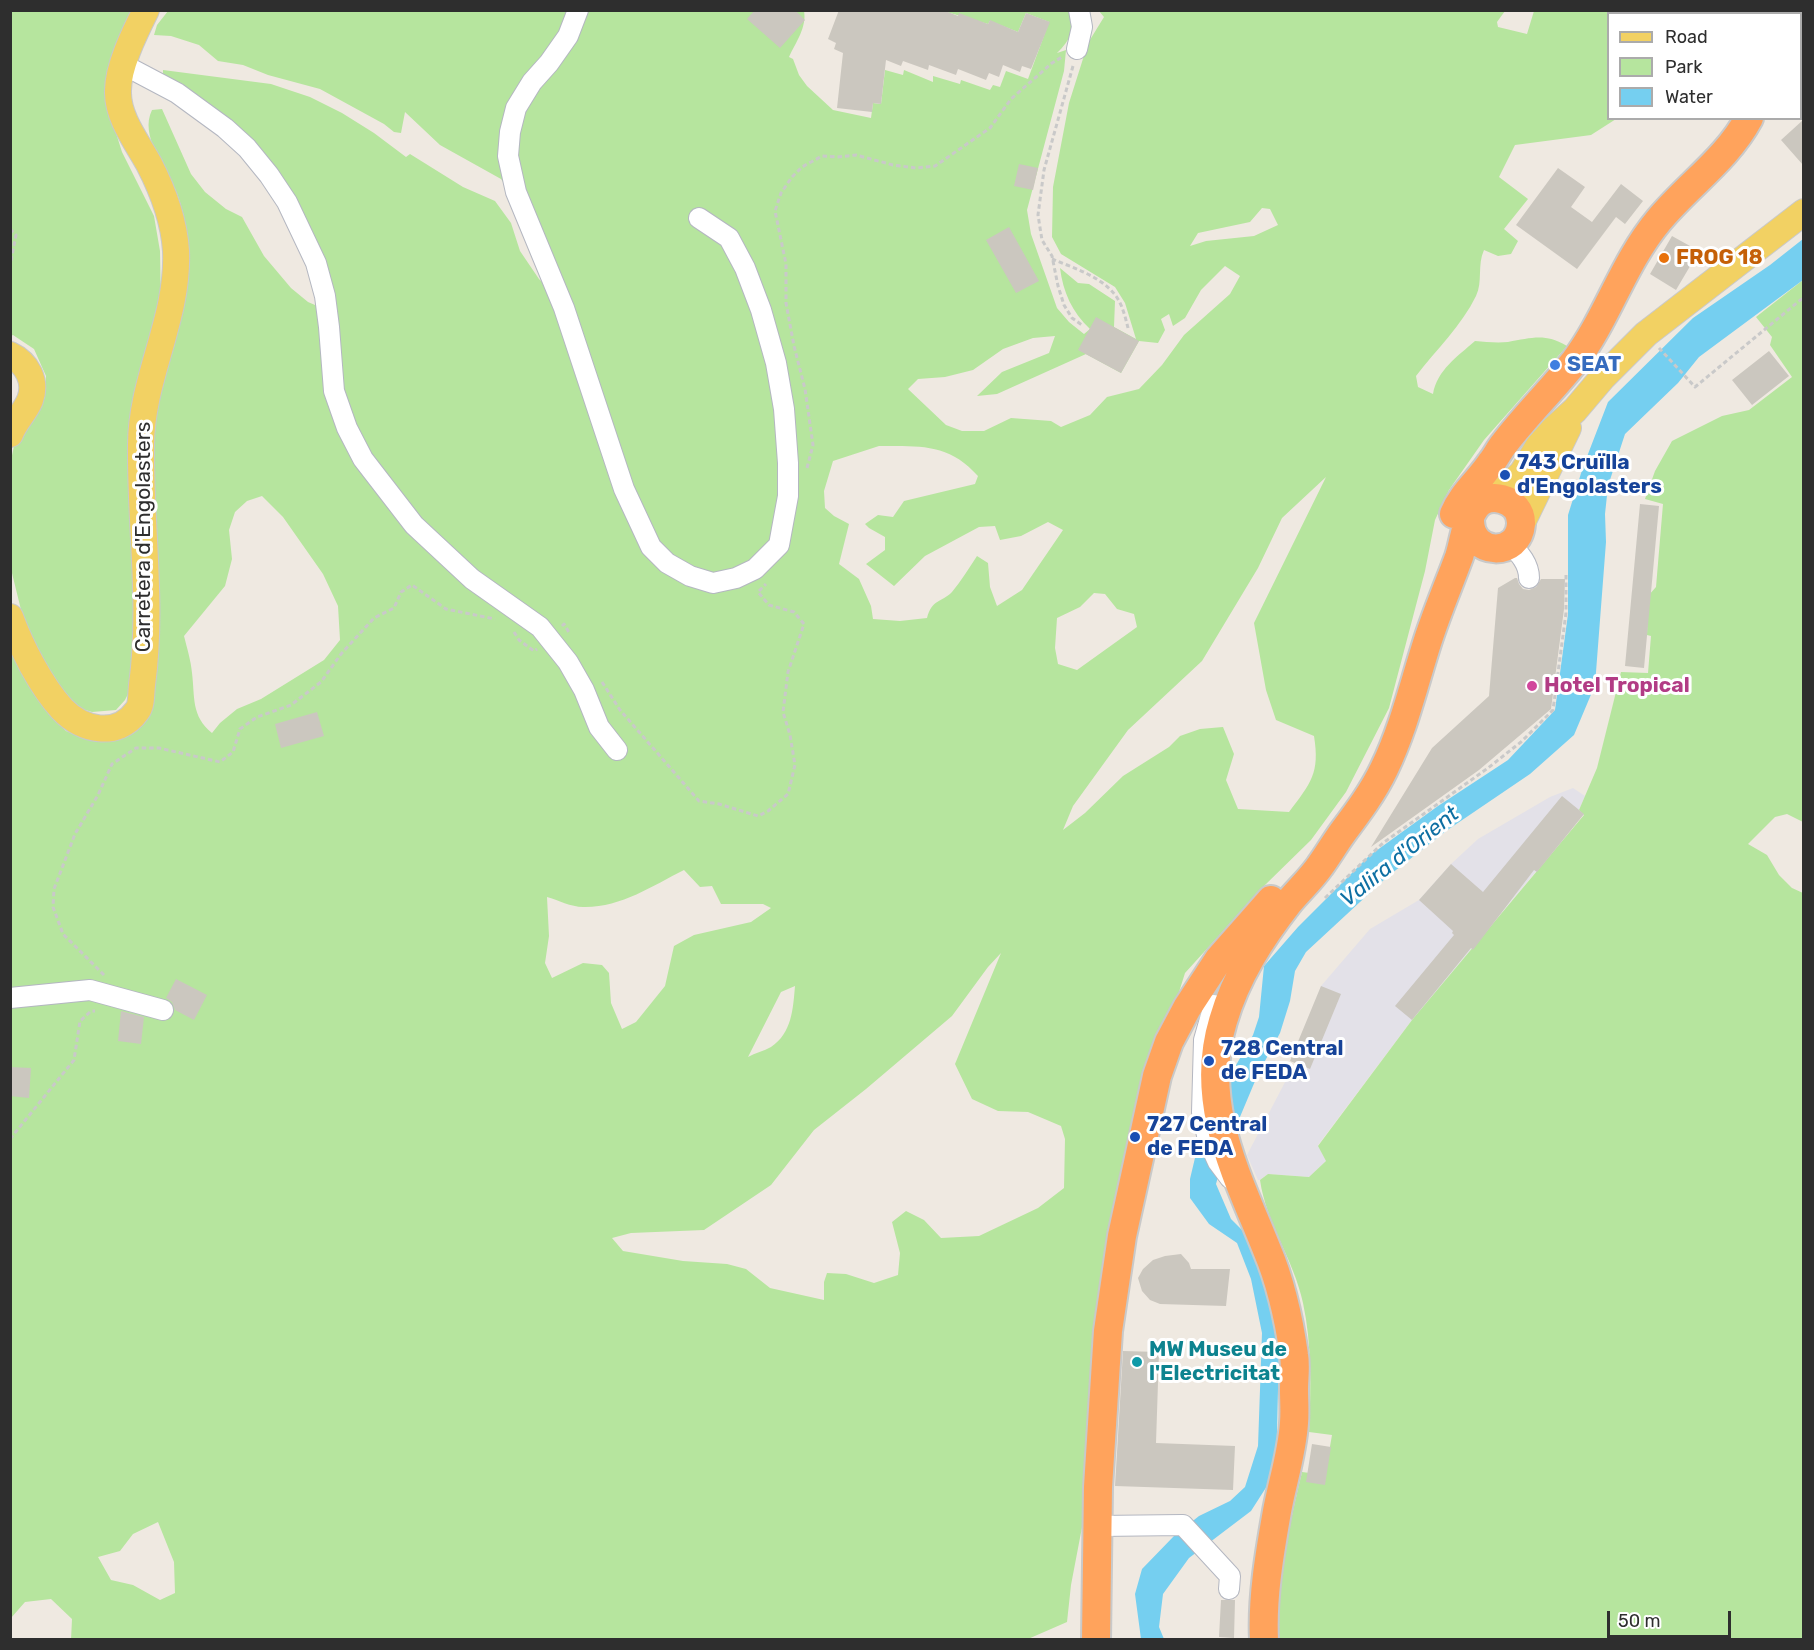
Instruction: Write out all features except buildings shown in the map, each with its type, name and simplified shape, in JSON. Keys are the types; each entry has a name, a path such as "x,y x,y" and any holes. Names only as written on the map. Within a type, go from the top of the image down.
{"highway":[{"path":"1694,182 1725,137 1732,120"},
{"path":"1264,1640 1266,1590 1276,1516 1294,1424 1294,1358 1282,1295 1268,1252 1241,1191 1208,1091 1222,1021 1252,954 1370,795 1384,768 1405,716 1427,642 1461,550 1483,495 1516,429 1575,360 1590,338 1629,263 1648,233 1694,182 1724,155 1741,134 1748,120"},
{"path":"1483,495 1471,532 1477,542 1487,548 1510,539"},
{"path":"1427,642 1432,596 1447,530 1463,496 1483,495 1507,500 1520,516 1510,539 1455,589 1438,610"},
{"path":"1096,1640 1098,1487 1108,1330 1122,1236 1157,1076 1169,1042 1187,1008 1219,959 1299,870 1344,831"}],"main road":[{"name":"Carretera d'Engolasters","path":"10,617 49,695 71,718 89,728 108,729 127,722 139,710 144,675 147,592 141,444 149,384 176,279 176,251 172,223 150,166 123,117 118,94 119,77 146,10"},
{"path":"1483,495 1522,473 1538,447 1554,429 1575,410 1603,377 1646,334 1803,212"},
{"path":"10,354 27,369 32,385 29,401 10,434"},
{"path":"1510,539 1575,410"}],"street":[{"path":"578,10 568,36 532,82 516,108 510,132 508,156 516,192 564,308 624,489 651,547 667,563 690,576 713,583 736,578 755,569 779,545 788,496 788,463 784,409 776,363 761,310 745,268 729,238 699,218"},
{"path":"1077,49 1082,27 1079,10"},
{"path":"124,64 177,93 225,128 247,148 269,175 287,202 316,263 325,296 334,391 347,428 363,459 414,525 472,579 540,627 568,662 584,690 599,726 617,750"},
{"path":"1510,539 1526,562 1529,578"},
{"path":"10,998 90,990 163,1010"},
{"path":"1098,1526 1183,1525 1230,1582"}],"path":[{"path":"1077,49 1044,170 1038,215 1042,240 1052,259 1064,305 1072,318 1082,326"},
{"path":"10,229 16,235 10,266"},
{"path":"1052,259 1088,275 1113,291 1121,305 1128,328"},
{"path":"1646,334 1695,387 1803,297"},
{"path":"1323,900 1383,843 1488,768 1521,742 1552,710 1566,613 1566,574"},
{"path":"10,1139 74,1060 80,1021 92,1011 106,1010 115,996 109,981 63,934 53,907 54,889 75,834 98,795 112,764 136,748 159,748 220,762 233,752 240,729 257,717 291,705 321,682 341,654 374,618 394,608 401,592 412,585 446,609 470,615 489,616 500,621"},
{"path":"510,626 519,640 534,651 538,647"}],"shaded area":[{"path":"1573,788 1585,796 1579,810 1584,814 1412,1020 1318,1145 1326,1161 1309,1177 1268,1174 1258,1180 1247,1155 1295,1063 1321,986 1370,929 1419,900 1451,864 1478,839 1550,797"}],"green space":[{"path":"11,11 132,11 109,111 122,152 154,216 160,251 161,307 184,265 187,246 185,221 179,198 151,141 149,120 152,110 162,109 191,174 205,192 226,209 242,217 264,256 291,288 308,302 329,311 322,256 300,205 269,161 242,131 163,75 163,70 271,84 310,97 342,113 406,157 410,154 463,187 495,201 511,223 520,251 539,279 550,290 527,216 501,179 440,145 405,112 401,133 394,132 384,124 320,89 268,75 243,65 218,61 199,45 171,36 154,35 157,25 168,11 804,11 802,29 789,57 793,59 799,75 807,86 833,110 871,118 873,103 881,104 885,70 903,75 904,70 933,82 933,76 960,84 961,80 990,90 993,85 1000,87 1006,71 1028,79 1049,22 1026,13 1018,32 990,21 988,24 943,11 1071,11 1073,23 1071,34 1057,53 1066,50 1064,71 1027,210 1031,234 1057,308 1069,322 1084,334 1090,329 1078,316 1069,301 1060,268 1078,283 1089,284 1115,301 1114,327 1136,339 1125,303 1115,287 1061,254 1052,237 1053,187 1069,103 1088,43 1104,17 1099,11 1505,11 1497,22 1498,27 1527,34 1534,11 1721,11 1607,12 1607,120 1614,120 1591,135 1515,145 1499,177 1528,199 1504,229 1518,241 1511,254 1498,256 1484,250 1476,296 1456,327 1416,376 1418,387 1433,394 1435,385 1444,371 1475,341 1504,342 1545,338 1567,346 1484,440 1449,490 1435,520 1425,571 1389,708 1346,792 1311,840 1264,886 1185,973 1143,1107 1091,1480 1071,1585 1067,1622 1028,1639 71,1640 72,1619 51,1599 25,1602 11,1618 10,640 28,680 47,712 66,731 83,738 101,740 149,713 154,701 156,594 151,498 151,340 139,376 131,443 135,520 134,682 125,700 116,710 92,712 79,708 65,694 41,658 23,618 11,569 11,460 14,446 32,421 44,398 46,376 34,349 13,335 11,336","holes":["1262,208 1270,209 1278,225 1254,236 1206,241 1190,246 1198,233 1250,222","1225,266 1240,276 1230,294 1184,335 1162,365 1139,389 1107,397 1090,415 1061,427 1051,421 1011,418 984,431 962,431 946,425 908,389 918,379 945,377 973,370 1003,349 1033,338 1055,336 1049,353 1002,372 977,396 997,394 1086,354 1121,373 1139,341 1158,343 1165,330 1161,319 1169,314 1173,326 1185,318 1201,290","879,446 920,447 956,457 978,476 975,484 904,501 893,517 878,515 865,524 885,537 885,550 866,564 894,586 925,556 979,527 995,526 1000,540 1021,536 1048,522 1063,530 1022,590 997,606 990,587 988,563 977,556 952,592 931,607 927,618 900,621 873,619 871,606 859,579 839,564 849,524 825,508 824,491 833,461","1326,477 1254,623 1266,690 1276,720 1314,736 1315,769 1297,802 1289,812 1238,809 1226,780 1234,754 1223,727 1200,729 1180,736 1169,747 1123,776 1085,813 1063,830 1073,806 1128,730 1202,661 1258,568 1282,518","262,496 283,517 323,574 338,606 340,640 324,660 261,699 237,709 212,733 205,727 197,713 191,664 184,636 225,586 232,559 229,530 235,512 247,501","1094,593 1105,594 1117,609 1134,614 1137,627 1077,670 1058,664 1055,648 1057,618 1080,607","684,870 700,887 712,886 721,904 763,904 771,908 751,922 694,935 674,946 665,986 636,1022 622,1029 611,1003 609,973 602,965 583,963 552,978 545,963 549,936 547,897 574,906 610,904 635,895","1001,953 955,1064 972,1099 998,1111 1028,1112 1061,1126 1065,1139 1064,1188 1038,1208 979,1236 941,1238 924,1220 906,1211 892,1222 900,1253 898,1275 874,1283 846,1274 827,1273 824,1282 824,1300 770,1288 746,1269 727,1264 683,1261 623,1251 612,1238 631,1233 704,1230 771,1185 814,1130 952,1016","795,986 787,1028 771,1047 748,1057 781,992","158,1522 174,1562 175,1593 160,1600 133,1585 111,1580 98,1557 120,1551 133,1534"]},
{"path":"1803,280 1803,822 1787,814 1775,817 1748,844 1767,855 1779,875 1792,888 1803,893 1803,1639 1278,1639 1281,1576 1302,1472 1325,1475 1332,1435 1309,1432 1309,1351 1303,1303 1299,1287 1268,1211 1260,1180 1268,1174 1309,1177 1326,1161 1318,1146 1412,1020 1584,815 1579,810 1597,768 1621,672 1648,673 1651,636 1647,635 1648,596 1656,587 1663,504 1645,499 1655,471 1672,441 1722,416 1749,410 1792,377 1770,345 1772,337 1756,317"}],"water":[{"name":"Valira d'Orient","path":"1803,239 1803,280 1699,357 1678,383 1625,434 1608,486 1595,685 1574,735 1530,774 1446,831 1387,877 1306,952 1295,971 1290,1001 1280,1033 1258,1074 1224,1155 1216,1184 1231,1219 1252,1240 1269,1285 1279,1348 1276,1472 1251,1511 1189,1558 1163,1594 1159,1627 1164,1639 1141,1639 1135,1594 1142,1569 1174,1536 1199,1516 1230,1501 1245,1487 1258,1446 1262,1333 1251,1279 1237,1243 1209,1224 1190,1198 1190,1179 1203,1124 1253,1035 1259,1017 1264,966 1298,927 1369,856 1438,806 1508,760 1555,710 1568,614 1568,515 1583,467 1608,402 1693,318 1770,265"}],"place":[{"name":"FROG 18","path":"1664,258"},
{"name":"SEAT","path":"1555,365"},
{"name":"743 Cruïlla d'Engolasters","path":"1505,475"},
{"name":"Hotel Tropical","path":"1532,686"},
{"name":"728 Central de FEDA","path":"1209,1061"},
{"name":"727 Central de FEDA","path":"1135,1137"},
{"name":"MW Museu de l'Electricitat","path":"1137,1362"}]}
